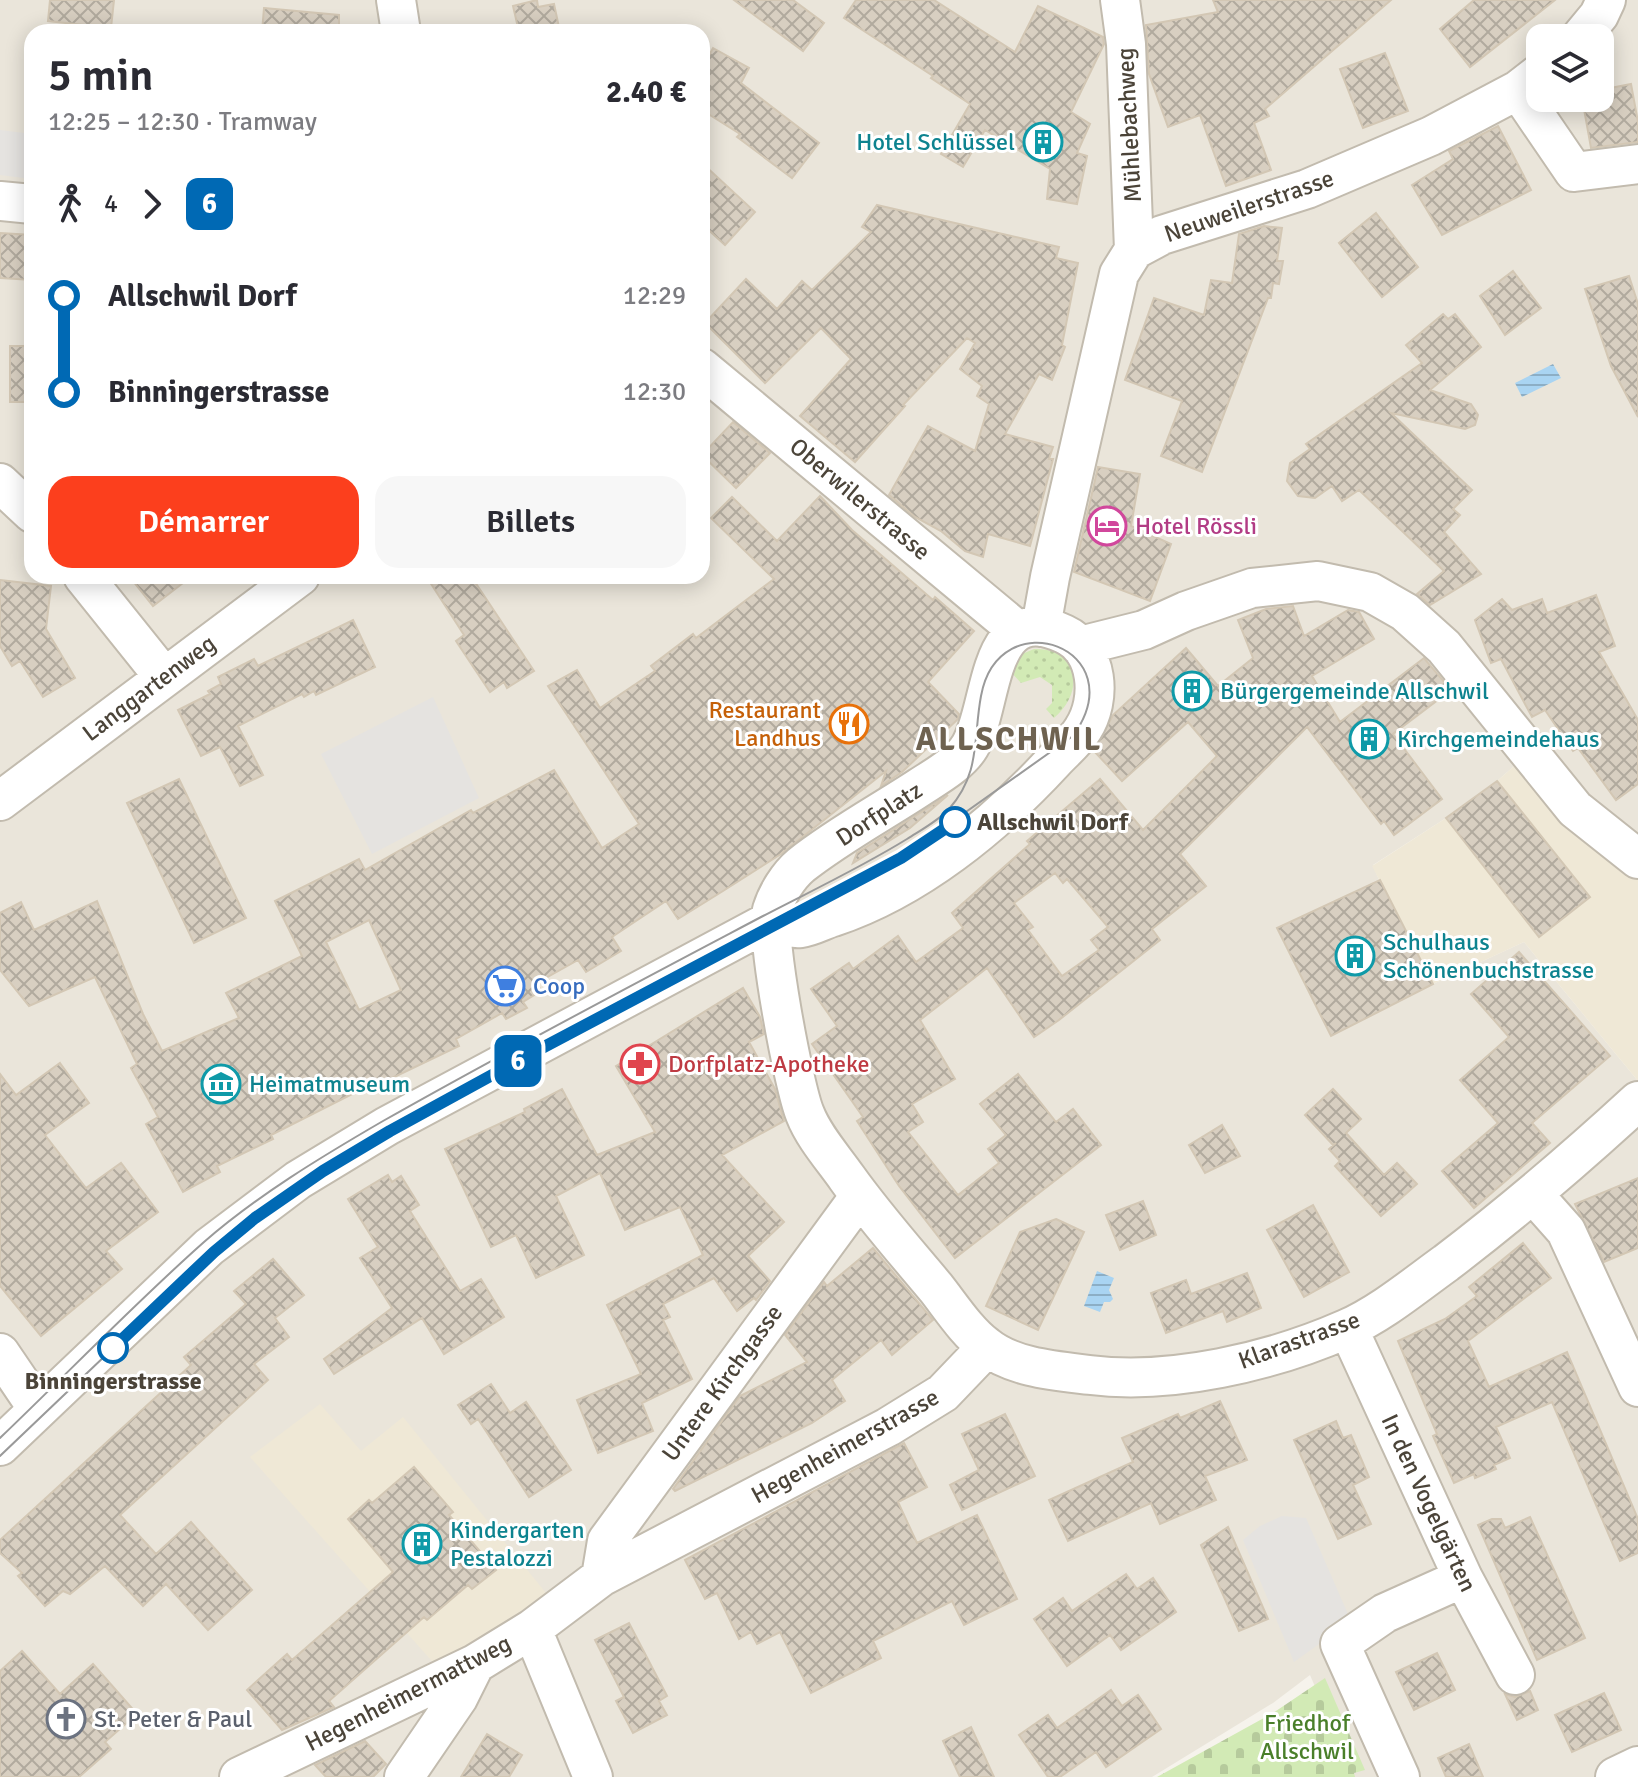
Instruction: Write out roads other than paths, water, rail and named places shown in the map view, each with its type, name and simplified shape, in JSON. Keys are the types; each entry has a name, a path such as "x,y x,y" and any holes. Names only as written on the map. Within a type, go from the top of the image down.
{"street":[{"path":"396,0 400,24"},
{"path":"1592,24 1606,0"},
{"name":"Mühlebachweg","path":"1125,2 1134,250"},
{"name":"Neuweilerstrasse","path":"1029,629 1050,577 1119,274 1134,250 1162,235 1307,189 1431,136 1526,84"},
{"path":"1544,112 1574,172 1638,164"},
{"path":"0,201 24,203"},
{"name":"Oberwilerstrasse","path":"710,374 1029,629"},
{"path":"0,483 24,506"},
{"path":"1080,646 1144,630 1252,588 1318,581 1370,592 1405,612 1444,647 1575,809 1638,859"},
{"path":"89,584 164,677"},
{"name":"Langgartenweg","path":"0,801 289,584"},
{"path":"0,1446 209,1247 298,1180 387,1126 770,921 801,928 851,911 917,876 995,817 1037,779 1084,728 1095,701 1095,675 1080,646 1066,634 1029,629"},
{"name":"Dorfplatz","path":"770,921 779,892 798,868 939,775 970,747 997,662 1010,636 1029,629"},
{"path":"770,921 795,1088 808,1122 860,1196 987,1347"},
{"name":"Klarastrasse","path":"987,1347 1020,1363 1056,1371 1103,1377 1181,1374 1281,1352 1348,1328 1403,1295 1534,1195 1638,1101"},
{"path":"1534,1195 1566,1231 1638,1387"},
{"name":"Untere Kirchgasse","path":"601,1577 607,1541 860,1196"},
{"name":"In den Vogelgärten","path":"1348,1328 1463,1578 1515,1675"},
{"name":"Hegenheimerstrasse","path":"532,1629 601,1577 888,1427 943,1393 987,1347"},
{"path":"0,1353 38,1409"},
{"path":"1400,1777 1340,1644 1385,1613 1463,1578"},
{"path":"532,1629 593,1777"},
{"name":"Hegenheimermattweg","path":"239,1777 475,1664 532,1629"},
{"path":"404,1777 458,1698 475,1664"},
{"path":"1615,1777 1638,1766"}],"water":[{"path":"1553,364 1561,378 1522,397 1515,383"},
{"path":"1097,1271 1114,1278 1109,1290 1113,1299 1104,1302 1100,1312 1084,1306"}],"tram line":[{"path":"0,1438 204,1242 290,1177 477,1068 853,870 935,821 949,809 966,782 974,755 981,696 993,666 1012,649 1035,643 1057,647 1076,659 1088,679 1088,705 1073,736 901,858 525,1057 390,1131 301,1185 214,1252 0,1456"},
{"name":"6","path":"113,1348 214,1252 301,1185 390,1131 525,1057 901,858 955,822"}],"place":[{"name":"Hotel Schlüssel","path":"1043,142"},
{"name":"Hotel Rössli","path":"1107,526"},
{"name":"Bürgergemeinde Allschwil","path":"1192,691"},
{"name":"Restaurant Landhus","path":"849,724"},
{"name":"Kirchgemeindehaus","path":"1369,739"},
{"name":"Allschwil Dorf","path":"955,822"},
{"name":"Schulhaus Schönenbuchstrasse","path":"1355,956"},
{"name":"Coop","path":"505,986"},
{"name":"Dorfplatz-Apotheke","path":"640,1064"},
{"name":"Heimatmuseum","path":"221,1084"},
{"name":"Binningerstrasse","path":"113,1348"},
{"name":"Kindergarten Pestalozzi","path":"422,1544"},
{"name":"St. Peter & Paul","path":"66,1719"}],"district":[{"name":"ALLSCHWIL","path":"1009,739"}],"park label":[{"name":"Friedhof Allschwil","path":"1307,1737"}]}
